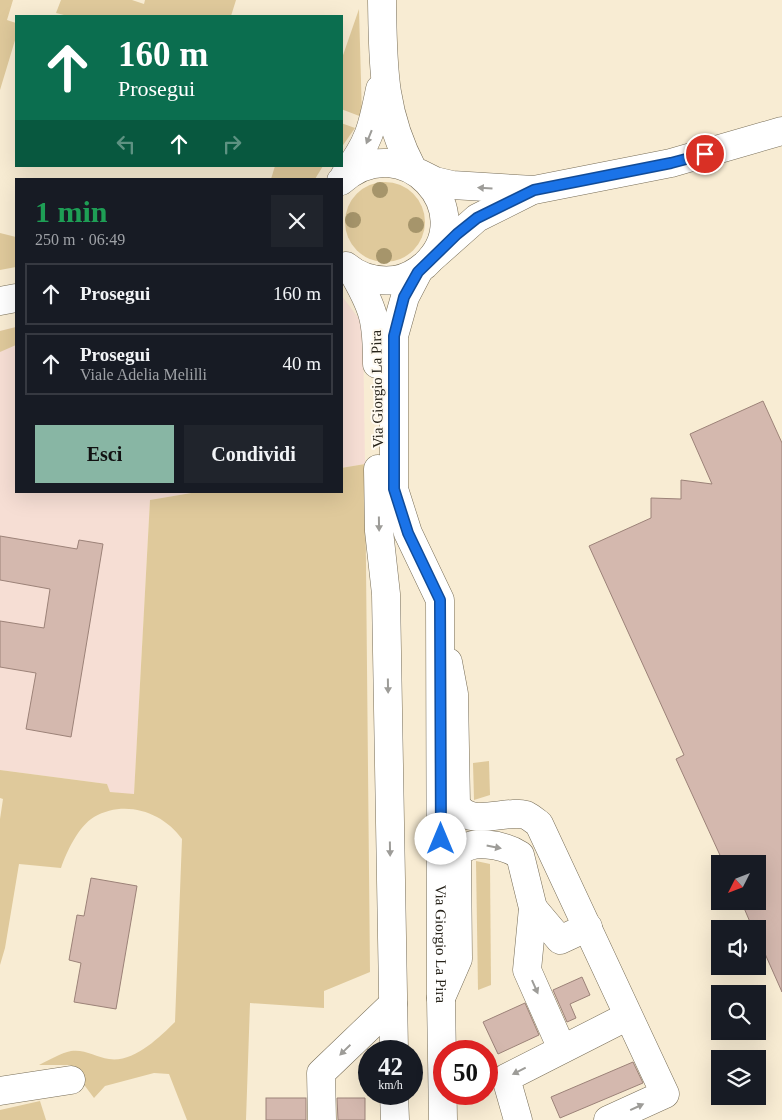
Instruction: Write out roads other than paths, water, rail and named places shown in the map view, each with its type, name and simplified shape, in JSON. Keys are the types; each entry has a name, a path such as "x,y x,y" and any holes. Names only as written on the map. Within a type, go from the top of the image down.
{"main road":[{"path":"382,0 383,73 392,123 401,147 416,171 433,187 441,203 444,222 441,241 425,265"},
{"path":"343,179 364,149 372,130 383,73"},
{"path":"344,265 367,279 385,281 402,279 425,265 477,218 534,190 671,163 782,131"},
{"path":"343,179 354,170 368,164 383,162 399,164 435,180 452,184 534,190"},
{"name":"Via Giorgio La Pira","path":"344,265 369,301 377,328 379,531 387,604 394,1040"},
{"name":"Via Giorgio La Pira","path":"425,265 404,297 394,336 394,489 408,533 440,600 443,1120"},
{"path":"0,301 15,298"},
{"path":"441,621 454,694 456,804 464,814 476,816 525,815 539,824 665,1094 608,1120"},
{"path":"441,998 458,958 456,855 461,848 477,844 513,851 520,855 533,908 527,970 562,1050"},
{"path":"533,908 560,940 588,927"},
{"path":"322,1120 321,1073 393,1004"},
{"path":"518,1120 506,1078 628,1016"},
{"path":"0,1091 71,1080"},
{"path":"394,1105 395,1120"}]}
